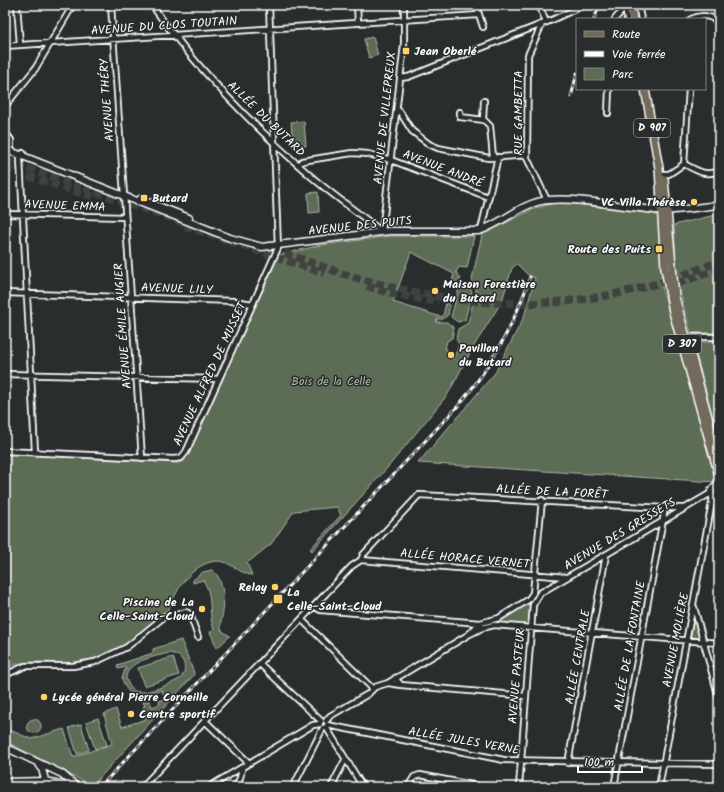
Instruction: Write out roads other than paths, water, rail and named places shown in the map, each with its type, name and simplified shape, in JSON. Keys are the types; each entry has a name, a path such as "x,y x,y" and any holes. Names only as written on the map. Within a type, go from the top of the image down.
{"main road":[{"path":"628,6 633,18"},
{"name":"D 907","path":"645,90 661,171 665,211"},
{"name":"D 307","path":"665,211 675,297 719,457"},
{"name":"D 307","path":"665,211 666,274 673,312 719,475"}],"street":[{"path":"17,5 20,45"},
{"path":"5,106 22,86 51,43 73,5"},
{"name":"AVENUE THÉRY","path":"110,5 124,195"},
{"name":"ALLÉE DU BUTARD","path":"152,5 174,35 228,98 298,165 382,232"},
{"path":"269,5 278,246"},
{"path":"357,5 358,23"},
{"name":"AVENUE DE VILLEPREUX","path":"382,232 397,109 404,5"},
{"path":"476,5 483,27"},
{"path":"540,5 544,23"},
{"path":"400,78 408,77 544,23 584,5"},
{"path":"638,5 640,18"},
{"path":"616,18 628,6"},
{"path":"627,18 628,6"},
{"name":"AVENUE DU CLOS TOUTAIN","path":"5,46 478,15"},
{"path":"694,18 702,15 718,20"},
{"name":"RUE GAMBETTA","path":"544,23 528,55 527,155 547,200"},
{"path":"608,113 609,90"},
{"path":"684,164 690,97 689,90"},
{"path":"483,120 484,101"},
{"path":"397,109 412,131 429,144 438,148 495,157 527,155"},
{"path":"460,112 460,117 483,120 490,126 495,157 481,230"},
{"path":"5,132 11,140 7,147"},
{"name":"AVENUE DES PUITS","path":"7,147 242,243 257,247 278,246 382,232 481,230 489,227 519,208 547,200 573,201 665,211 719,204"},
{"path":"22,154 23,214 35,452"},
{"name":"AVENUE ANDRÉ","path":"298,165 302,162 352,154 368,154 391,160 488,197"},
{"path":"661,171 669,174 684,164"},
{"path":"684,164 701,173 712,174 719,171"},
{"name":"AVENUE ÉMILE AUGIER","path":"124,195 142,458"},
{"name":"AVENUE EMMA","path":"5,214 125,217"},
{"name":"AVENUE ALFRED DE MUSSET","path":"5,451 174,460 181,458 186,452 278,246"},
{"name":"AVENUE LILY","path":"5,293 234,301 253,304"},
{"path":"685,337 719,337"},
{"path":"5,374 219,379"},
{"path":"714,496 713,487 719,485"},
{"name":"ALLÉE DE LA FORÊT","path":"361,560 363,554 419,495 684,508"},
{"name":"AVENUE DES GRESSETS","path":"540,593 684,508 714,496"},
{"name":"AVENUE MOLIÈRE","path":"659,787 714,496"},
{"path":"314,606 320,610 480,623 499,618 528,600 534,590 542,500"},
{"name":"ALLÉE DE LA FONTAINE","path":"614,787 643,637 665,508"},
{"name":"ALLÉE CENTRALE","path":"568,763 606,555"},
{"path":"142,787 354,564 361,560"},
{"name":"ALLÉE HORACE VERNET","path":"361,560 567,577"},
{"name":"AVENUE PASTEUR","path":"519,787 534,601 540,593"},
{"path":"693,605 719,698"},
{"path":"5,675 25,666 73,666 102,659 127,647 165,616 188,613 198,637"},
{"path":"498,624 499,618"},
{"path":"302,620 373,689"},
{"path":"480,623 484,627"},
{"path":"468,635 480,623"},
{"path":"293,787 324,724 330,716 368,694 373,689 388,683 484,627 498,624 719,643"},
{"path":"260,664 324,724 363,787"},
{"path":"395,678 401,686"},
{"path":"388,683 401,686 526,696"},
{"path":"205,721 249,763"},
{"path":"209,787 314,726 324,724"},
{"name":"ALLÉE JULES VERNE","path":"324,724 478,756 520,761 618,764 719,764"},
{"path":"6,749 62,774 78,787"},
{"path":"331,787 346,760"},
{"path":"38,763 42,769 46,784"},
{"path":"236,787 242,769"},
{"path":"59,785 62,774"},
{"path":"408,787 414,777 420,775 483,787"},
{"path":"5,782 74,787"}],"tunnel":[{"path":"5,161 191,225"},
{"path":"5,169 94,197"},
{"path":"185,226 324,273"},
{"path":"262,246 365,280 411,291 456,299 500,303 544,303 587,299 631,290 675,278 719,261"},
{"path":"667,287 719,269"},
{"path":"367,286 397,295 438,302"}],"railway":[{"path":"594,18 600,5"},
{"path":"571,97 576,77"},
{"path":"100,787 458,406 491,361 509,329 530,277"}],"place":[{"name":"Jean Oberlé","path":"406,51"},
{"name":"Butard","path":"144,198"},
{"name":"VC Villa Thérèse","path":"694,202"},
{"name":"Route des Puits","path":"659,249"},
{"name":"Maison Forestière du Butard","path":"435,291"},
{"name":"Pavillon du Butard","path":"451,355"},
{"name":"Relay","path":"275,587"},
{"name":"La Celle-Saint-Cloud","path":"278,599"},
{"name":"Piscine de La Celle-Saint-Cloud","path":"202,609"},
{"name":"Lycée général Pierre Corneille","path":"44,697"},
{"name":"Centre sportif","path":"131,714"}],"park label":[{"name":"Bois de la Celle","path":"331,381"}]}
